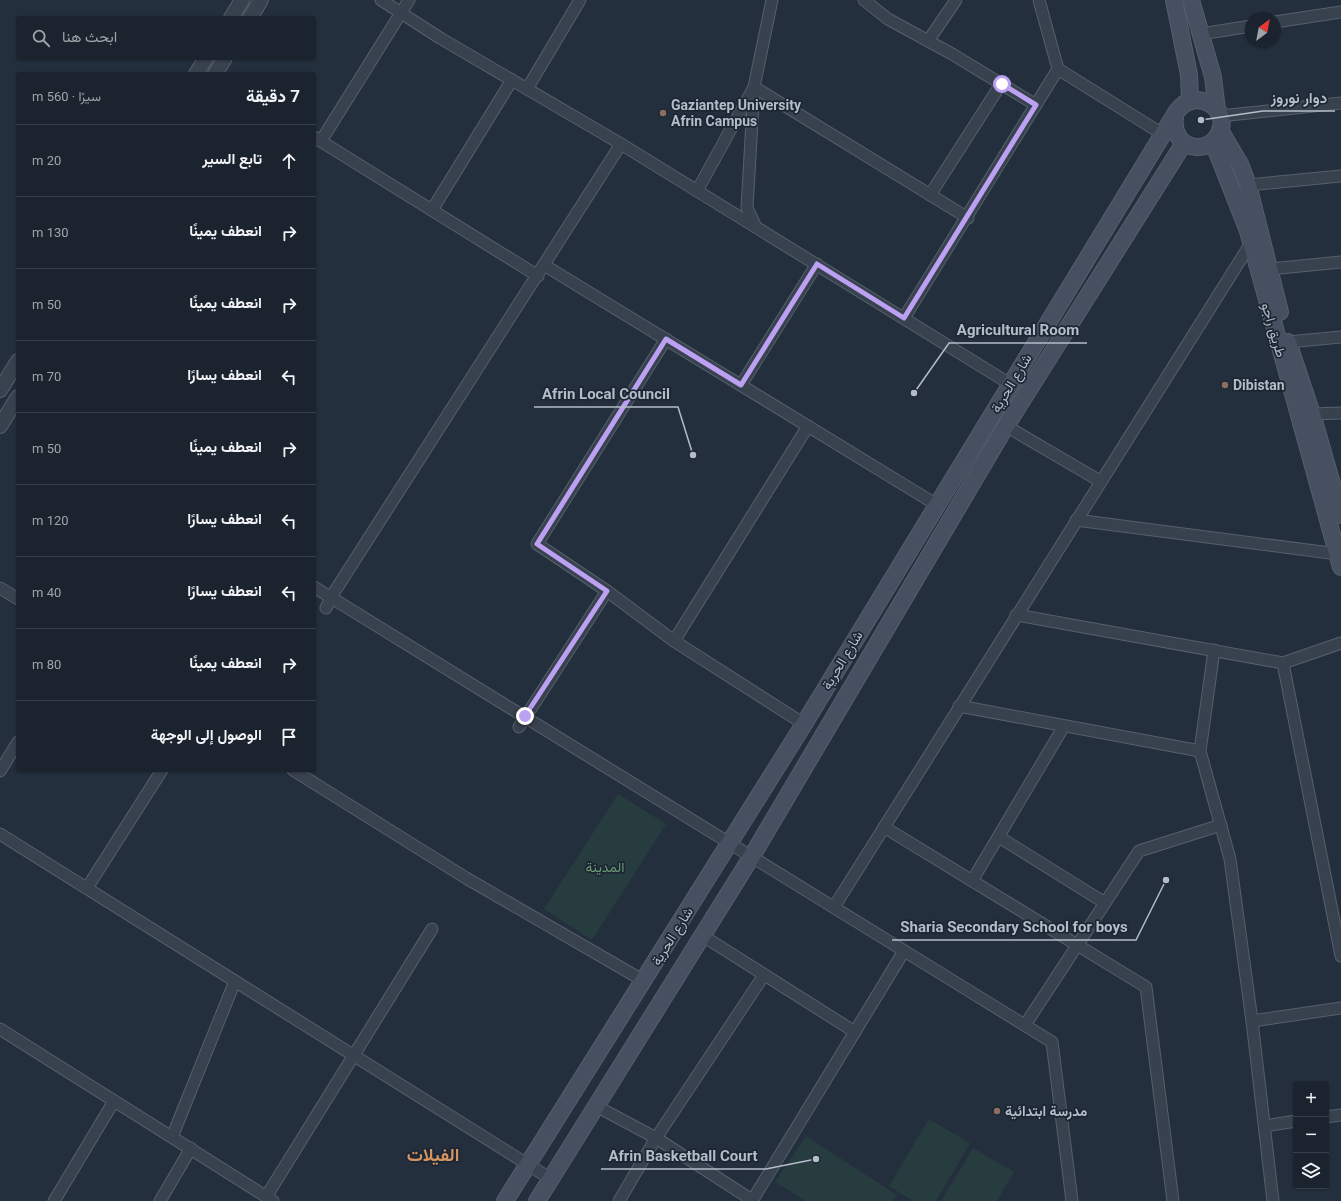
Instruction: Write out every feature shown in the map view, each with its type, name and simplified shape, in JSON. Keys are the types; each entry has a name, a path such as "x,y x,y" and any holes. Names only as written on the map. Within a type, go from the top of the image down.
{"main road":[{"path":"1174,0 1190,76 1190,101"},
{"name":"طريق راجو","path":"1191,0 1213,77 1218,124 1339,560"},
{"path":"1190,101 1205,101 1218,124 1202,147 1195,147 1184,143 1175,130 1175,116 1181,107 1190,101"},
{"name":"شارع الحرية","path":"505,1201 804,724 1010,384 1175,116"},
{"name":"طريق راجو","path":"1218,124 1240,164 1248,185 1288,342 1312,414 1341,515"},
{"name":"شارع الحرية","path":"537,1201 752,856 1006,426 1184,143"},
{"path":"1052,316 1068,326"},
{"path":"965,458 981,468"}],"street":[{"path":"232,16 242,0"},
{"path":"251,16 261,0"},
{"path":"380,0 757,227 1010,384"},
{"path":"409,0 317,139 538,276"},
{"path":"527,89 580,0"},
{"path":"757,227 747,208 754,87 772,0"},
{"path":"864,0 888,19 1036,105"},
{"path":"928,41 956,0"},
{"path":"1039,0 1058,69 1164,135"},
{"path":"1281,21 1341,12"},
{"path":"1201,34 1245,27"},
{"path":"197,72 205,60"},
{"path":"216,72 224,60"},
{"path":"904,318 968,218 1058,69"},
{"path":"432,210 512,80"},
{"path":"930,195 1002,84"},
{"path":"697,191 754,87"},
{"path":"754,87 968,218"},
{"path":"1218,124 1341,103"},
{"path":"326,608 538,276 544,264 620,144"},
{"path":"1248,185 1341,176"},
{"path":"834,907 1016,614 1251,242"},
{"path":"1270,270 1341,262"},
{"path":"544,264 937,505"},
{"path":"741,385 817,264"},
{"path":"1288,342 1341,337"},
{"path":"666,339 537,544 607,591 674,641 804,724"},
{"path":"0,390 16,364"},
{"path":"0,426 16,403"},
{"path":"1312,414 1341,413"},
{"path":"674,641 808,426"},
{"path":"1006,426 1100,481"},
{"path":"1076,520 1339,560"},
{"path":"0,588 16,598"},
{"path":"316,588 1052,1042 1072,1201"},
{"path":"519,727 607,591"},
{"path":"1016,614 1283,663 1341,642"},
{"path":"1214,650 1200,752 1230,859 1252,1021 1273,1201"},
{"path":"1283,663 1341,956"},
{"path":"959,706 1200,752"},
{"path":"972,881 1064,726"},
{"path":"0,771 16,745"},
{"path":"87,888 161,772"},
{"path":"295,772 466,878 644,981"},
{"path":"1025,1025 1139,852 1221,825"},
{"path":"884,827 1146,987 1173,1201"},
{"path":"0,834 551,1178"},
{"path":"999,837 1105,903"},
{"path":"0,1029 270,1199 432,929"},
{"path":"703,936 855,1032"},
{"path":"596,1106 656,1138 752,1201 904,951"},
{"path":"619,1201 656,1138 764,975"},
{"path":"172,1137 235,981"},
{"path":"1252,1021 1341,1008"},
{"path":"54,1201 114,1101"},
{"path":"1329,1116 1341,1114"},
{"path":"1265,1126 1293,1122"},
{"path":"160,1201 191,1148"}],"green space":[{"name":"المدينة","path":"618,794 666,824 592,940 544,909"},
{"path":"929,1119 970,1143 936,1201 913,1201 889,1186"},
{"path":"806,1136 897,1195 893,1201 806,1201 775,1182"},
{"path":"973,1148 1014,1172 997,1201 941,1201"}],"place":[{"name":"Gaziantep University Afrin Campus","path":"663,113"},
{"name":"دوار نوروز","path":"1201,120"},
{"name":"Dibistan","path":"1225,385"},
{"name":"Agricultural Room","path":"914,393"},
{"name":"Afrin Local Council","path":"693,455"},
{"name":"Sharia Secondary School for boys","path":"1166,880"},
{"name":"مدرسة ابتدائية","path":"997,1111"},
{"name":"Afrin Basketball Court","path":"816,1159"}],"district":[{"name":"الفيلات","path":"433,1155"}],"route":[{"path":"525,716 607,591 537,544 666,339 741,385 817,264 904,318 968,218 1036,105 1002,84"}]}
